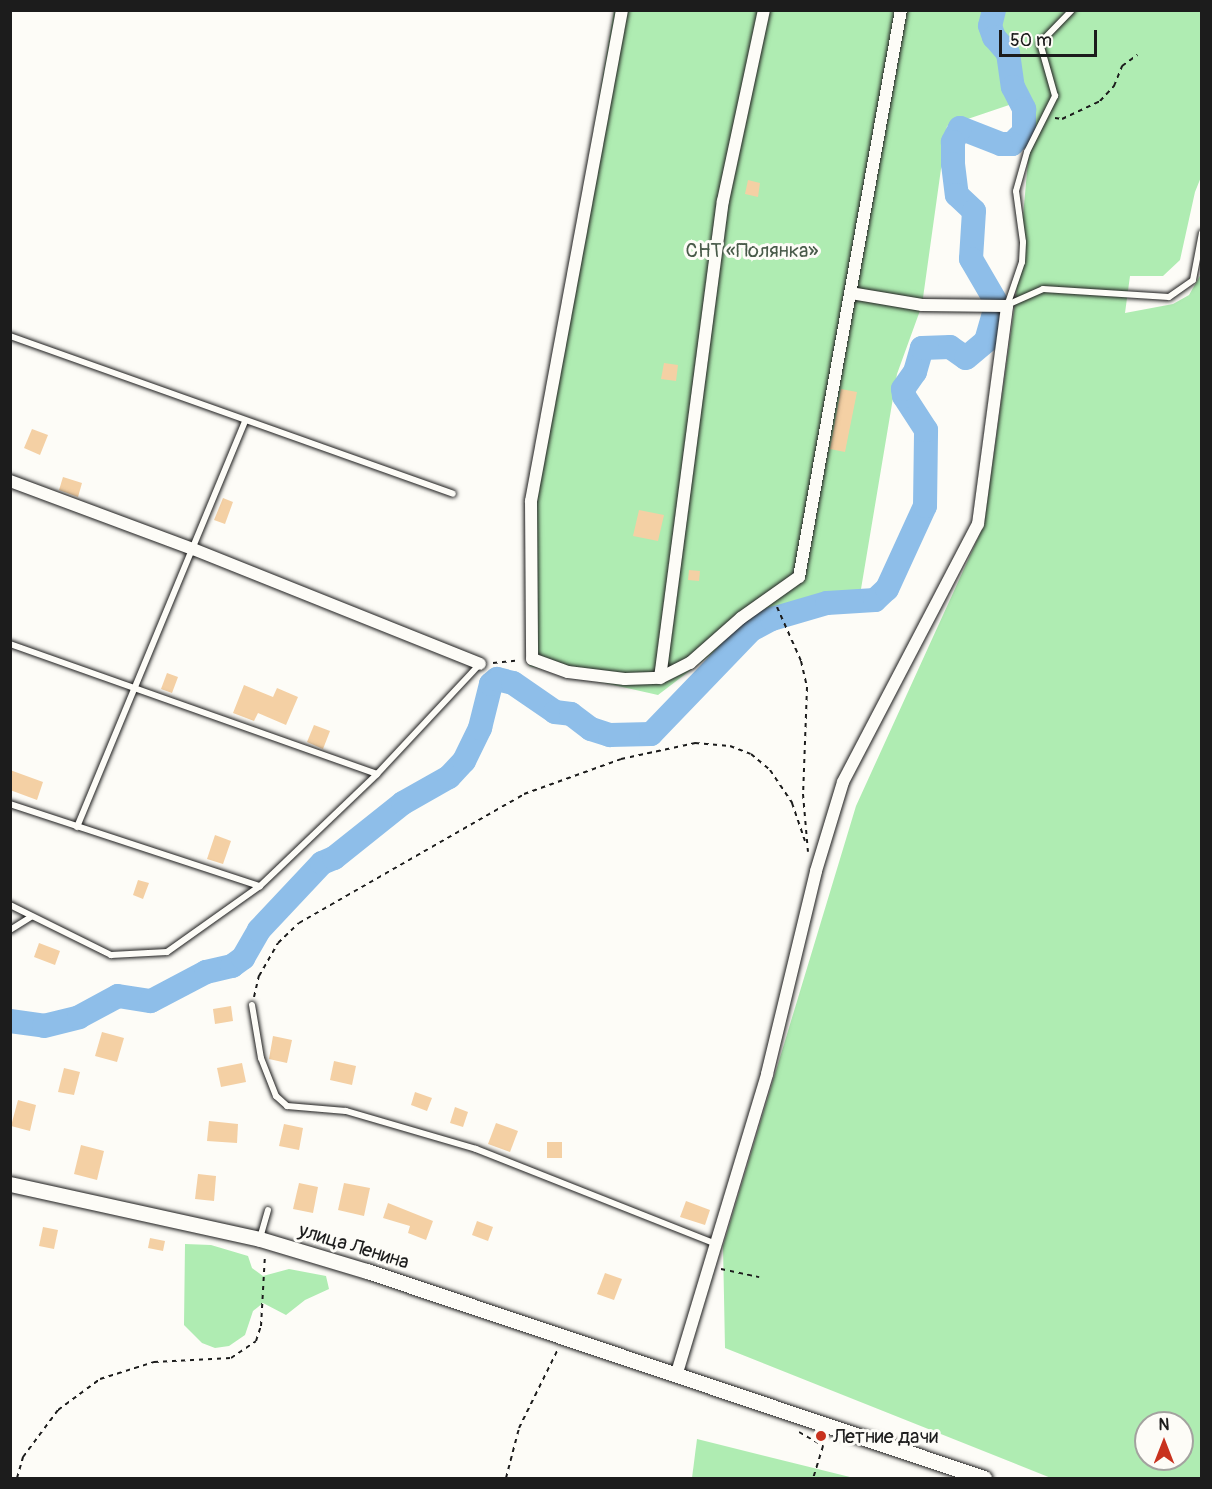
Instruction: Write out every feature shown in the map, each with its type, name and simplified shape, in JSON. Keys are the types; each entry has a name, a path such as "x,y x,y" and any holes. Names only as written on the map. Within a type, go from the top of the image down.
{"street":[{"path":"622,10 531,501 532,659 568,672 624,679 660,678 690,663 741,618 799,577 901,10"},
{"path":"660,678 723,201 764,10"},
{"path":"676,1376 767,1074 814,882 843,782 978,524 1006,306 922,305 850,293"},
{"path":"10,482 193,549 480,664"},
{"name":"улица Ленина","path":"10,1184 262,1239 563,1337 984,1479"}],"lane":[{"path":"1006,306 1022,262 1023,242 1016,191 1027,152 1055,96 1040,44 1072,10"},
{"path":"1006,306 1043,289 1169,297 1193,280 1202,233"},
{"path":"10,336 453,494"},
{"path":"77,827 245,421"},
{"path":"10,644 378,774"},
{"path":"10,905 111,955 167,951 260,886 378,774 480,664"},
{"path":"10,804 260,886"},
{"path":"10,930 31,917"},
{"path":"252,1005 261,1058 276,1096 287,1106 346,1111 476,1149 716,1244"},
{"path":"262,1239 268,1210"}],"path":[{"path":"1046,117 1062,119 1100,101 1114,86 1122,66 1137,55"},
{"path":"777,607 801,661 807,687 802,794 806,841 814,882"},
{"path":"480,664 532,659"},
{"path":"252,1005 263,968 278,943 299,923 524,794 621,759 695,743 729,746 751,754 770,770 792,802 806,841"},
{"path":"16,1479 23,1457 58,1410 100,1379 154,1362 231,1358 256,1341 261,1326 262,1239"},
{"path":"710,1265 759,1277"},
{"path":"506,1479 519,1428 563,1337"},
{"path":"792,1424 805,1438 823,1446 813,1479"}],"green space":[{"name":"СНТ «Полянка»","path":"614,11 1201,11 1201,177 1195,192 1180,260 1163,276 1130,276 1125,313 1173,304 1189,295 1201,274 1201,1478 1051,1478 725,1348 723,1246 856,806 984,525 1016,296 1033,104 1015,103 947,126 922,305 897,374 861,589 772,608 658,695 529,666 540,445"},
{"path":"185,1244 211,1245 248,1256 252,1268 263,1276 289,1269 326,1276 329,1289 305,1300 286,1315 263,1303 253,1311 245,1335 229,1346 215,1348 202,1343 184,1325"},
{"path":"697,1439 854,1478 692,1478"}],"building":[{"path":"748,180 760,183 758,197 745,194"},
{"path":"664,363 678,365 676,381 661,379"},
{"path":"841,389 857,392 845,452 830,449"},
{"path":"32,429 48,435 40,455 24,448"},
{"path":"63,477 82,483 78,497 59,490"},
{"path":"223,498 233,502 225,524 214,520"},
{"path":"639,510 664,515 658,541 633,536"},
{"path":"689,570 700,571 699,581 688,580"},
{"path":"167,673 178,677 172,693 161,689"},
{"path":"244,685 273,697 277,688 298,697 286,725 258,713 254,721 233,713"},
{"path":"314,725 330,731 323,749 307,742"},
{"path":"10,770 43,782 37,800 10,790"},
{"path":"215,835 231,841 223,864 207,859"},
{"path":"138,880 149,883 143,899 133,895"},
{"path":"39,943 60,951 55,965 34,957"},
{"path":"231,1006 233,1021 215,1024 213,1009"},
{"path":"102,1032 124,1038 117,1062 95,1056"},
{"path":"273,1036 292,1040 287,1063 269,1059"},
{"path":"334,1061 356,1066 352,1085 330,1080"},
{"path":"242,1063 246,1082 221,1087 217,1068"},
{"path":"64,1068 80,1072 74,1095 58,1092"},
{"path":"415,1092 432,1098 427,1111 411,1105"},
{"path":"18,1100 36,1105 30,1131 11,1126"},
{"path":"455,1107 468,1112 463,1127 450,1123"},
{"path":"209,1121 238,1124 237,1143 207,1141"},
{"path":"496,1123 518,1131 510,1152 488,1144"},
{"path":"284,1124 303,1128 299,1150 279,1146"},
{"path":"547,1142 562,1142 562,1158 547,1158"},
{"path":"81,1145 104,1151 97,1180 74,1174"},
{"path":"198,1174 216,1176 214,1201 195,1199"},
{"path":"299,1183 318,1187 313,1213 293,1209"},
{"path":"344,1183 370,1188 364,1216 338,1210"},
{"path":"686,1201 710,1210 705,1225 680,1217"},
{"path":"388,1203 433,1221 426,1240 408,1233 410,1226 383,1218"},
{"path":"477,1221 493,1227 488,1241 472,1235"},
{"path":"43,1227 58,1230 54,1249 39,1246"},
{"path":"150,1238 165,1241 163,1251 148,1248"},
{"path":"605,1273 622,1279 614,1300 597,1294"}],"waterway":[{"path":"994,10 990,26 994,37 1008,53 1013,87 1024,109 1024,132 1012,144 1001,144 960,128 953,142 953,164 957,195 974,211 971,259 995,300"},
{"path":"10,1021 44,1026 79,1017 118,996 151,1001 206,972 232,966 243,958 259,930 322,863 334,858 403,803 449,777 464,761 480,728 491,684 497,679 513,683 555,712 571,714 591,729 610,735 651,734 751,630 772,619 827,603 875,600 887,589 925,506 926,430 904,396 903,389 915,372 922,348 950,347 966,358 986,341 995,310"}],"place":[{"name":"Летние дачи","path":"821,1436"}]}
